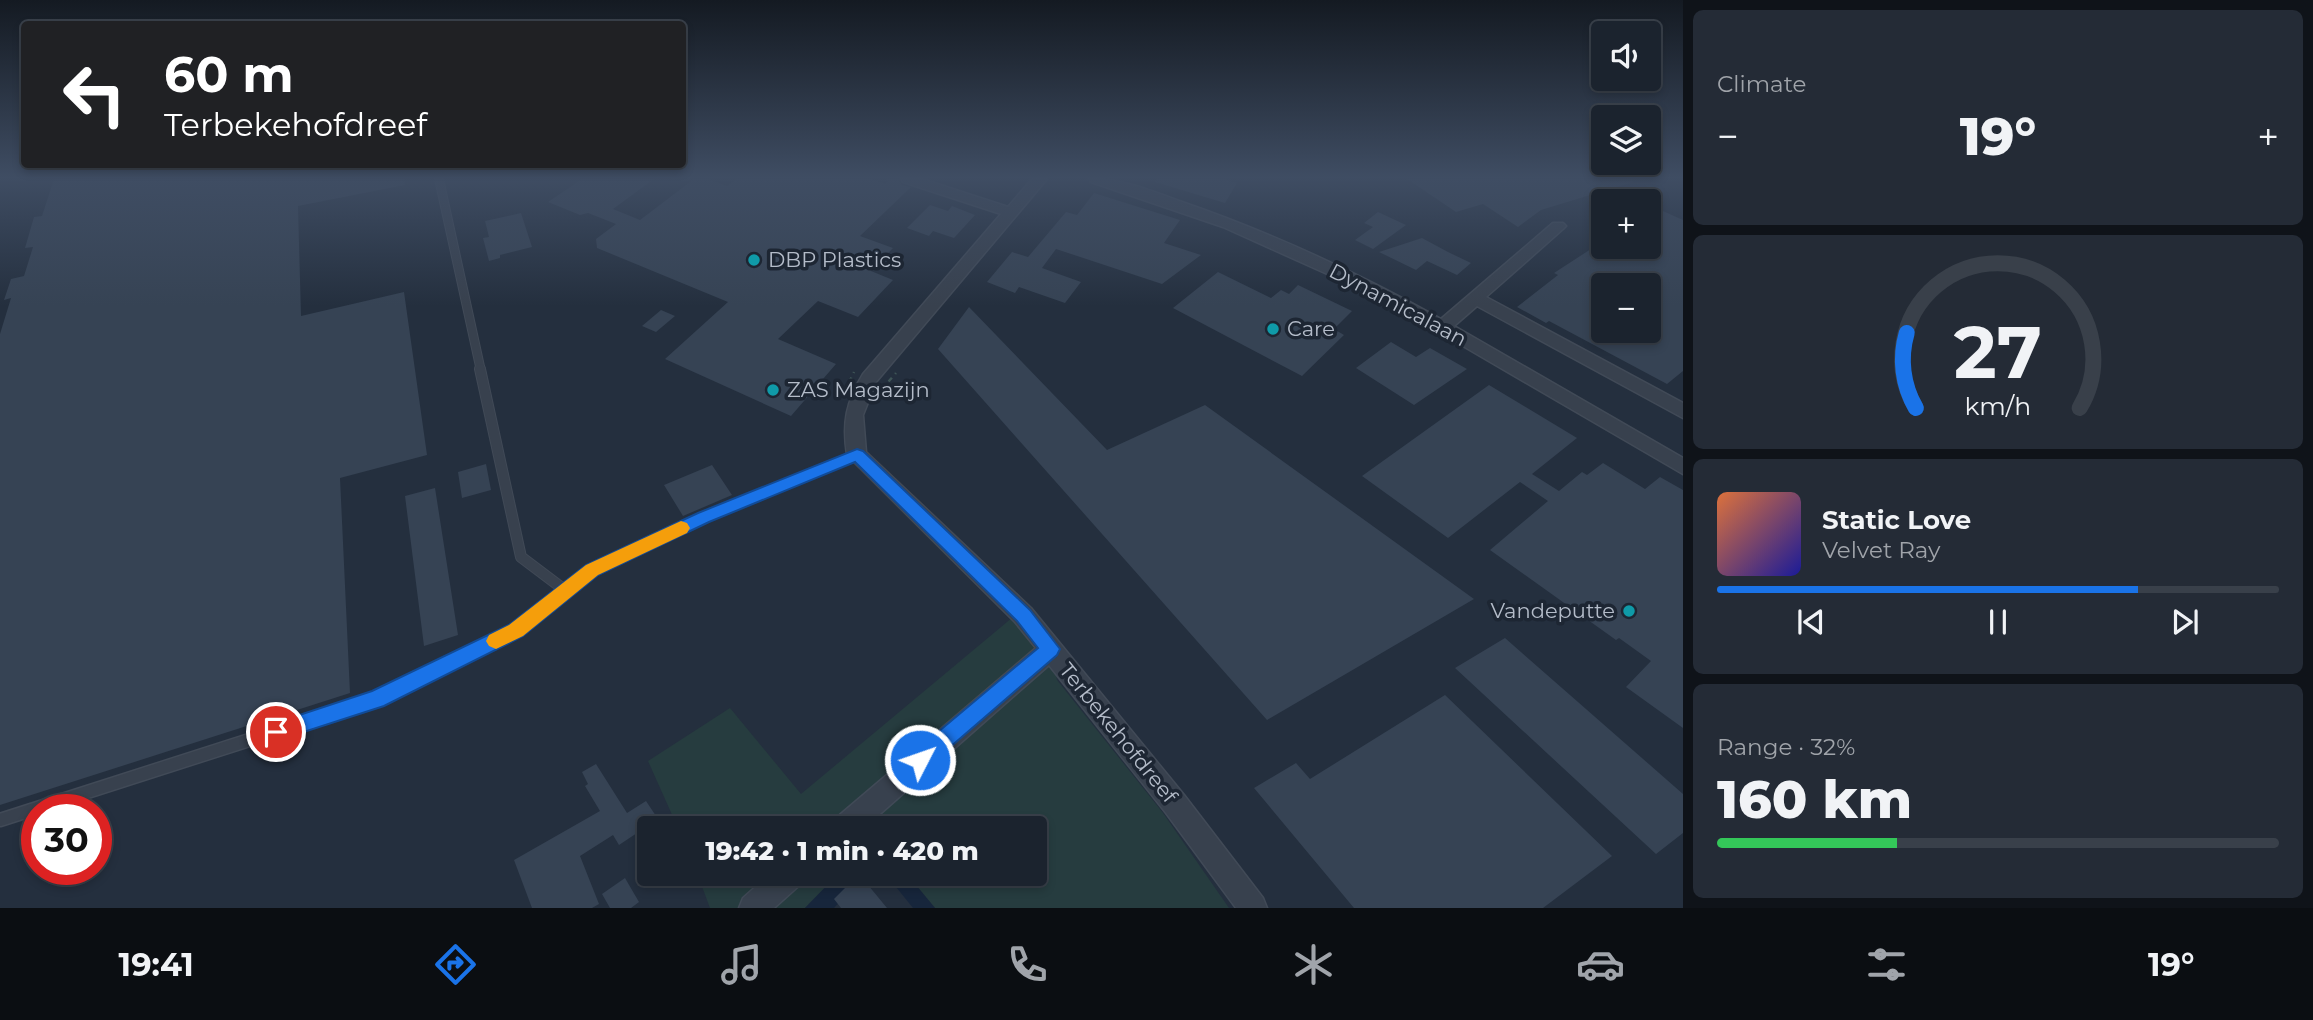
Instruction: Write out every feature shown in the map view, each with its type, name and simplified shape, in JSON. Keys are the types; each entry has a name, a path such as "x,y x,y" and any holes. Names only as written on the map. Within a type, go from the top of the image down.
{"street":[{"path":"857,455 851,420 857,397 869,378 1005,221"},
{"name":"Dynamicalaan","path":"1220,221 1297,253 1443,327 1683,467"},
{"path":"1443,327 1559,226"},
{"name":"Dynamicalaan","path":"1475,298 1683,411"},
{"name":"Terbekehofdreef","path":"857,455 1023,615 1175,804 1253,908"},
{"path":"858,816 1051,649"},
{"path":"753,908 778,886"}],"lane":[{"path":"448,221 521,557 566,591"},
{"path":"0,820 377,699 516,631 592,570 679,529 857,455"}],"path":[{"path":"878,395 903,364"}],"green space":[{"path":"1013,617 1051,649 1057,680 1163,813 1229,908 935,908 917,886 1047,886 1047,816 673,816 648,761 730,708 801,794"},
{"path":"702,886 826,886 805,908 710,908"}],"water":[{"path":"826,886 854,886 834,908 805,908"},
{"path":"895,886 917,886 935,908 913,908"}],"building":[{"path":"33,221 298,221 301,316 404,292 427,455 340,478 350,693 34,794 21,794 21,798 0,805 0,334 11,298 4,300 11,279 24,276 33,247 25,248"},
{"path":"485,221 524,221 532,247 500,255 500,258 489,261 483,238 489,237"},
{"name":"DBP Plastics","path":"609,221 875,221 860,236 893,248 871,271 893,280 858,317 818,301 778,339 836,364 791,416 665,359 728,302 597,248 596,239 616,224"},
{"path":"914,221 969,221 954,238 933,231 929,236 907,228"},
{"path":"1058,221 1179,221 1164,243 1201,255 1162,284 1056,249 1042,268 1081,282 1065,303 1019,287 1015,293 987,282 1012,252 1028,257"},
{"path":"1398,221 1406,225 1373,249 1355,240 1373,227 1364,223"},
{"path":"1509,221 1526,221 1518,227"},
{"path":"1661,221 1683,221 1683,371 1667,384 1549,321 1546,323 1517,307 1558,275 1554,273 1591,249 1591,259 1661,259"},
{"path":"1422,238 1471,263 1457,275 1427,261 1416,270 1379,252"},
{"name":"Care","path":"1218,272 1271,298 1281,290 1289,294 1298,285 1352,311 1334,329 1344,335 1302,376 1173,308"},
{"path":"969,307 1107,450 1205,405 1474,599 1267,720 938,349"},
{"path":"661,310 675,316 656,332 642,326"},
{"path":"1391,342 1416,357 1430,348 1467,369 1414,405 1356,368"},
{"name":"Vandeputte","path":"1489,385 1577,438 1532,474 1559,491 1582,472 1587,475 1603,463 1645,489 1660,477 1683,490 1683,728 1626,687 1651,661 1619,638 1616,640 1490,550 1548,501 1520,482 1448,538 1362,476"},
{"path":"486,464 491,490 462,498 458,472"},
{"path":"712,465 732,495 683,516 664,485"},
{"path":"435,488 458,635 424,646 405,496"},
{"path":"1505,638 1683,794 1683,833 1656,854 1455,668"},
{"path":"1445,695 1612,856 1543,908 1354,908 1254,788 1296,763 1310,779"},
{"path":"596,764 627,813 646,801 656,816 637,816 637,833 619,845 613,835 580,856 599,904 592,908 532,908 514,860 600,811 585,786 588,784 582,772"},
{"path":"625,878 639,902 631,908 610,908 602,894"},
{"path":"847,886 869,886 887,908 841,908 834,899"}],"slow traffic":[{"path":"496,641 516,631 592,570 681,528"}],"place":[{"name":"DBP Plastics","path":"754,260"},
{"name":"Care","path":"1273,329"},
{"name":"ZAS Magazijn","path":"773,390"},
{"name":"Vandeputte","path":"1629,611"}],"route":[{"path":"276,732 377,699 516,631 592,570 704,517 857,455 883,483 1023,615 1051,649 920,760"}]}
